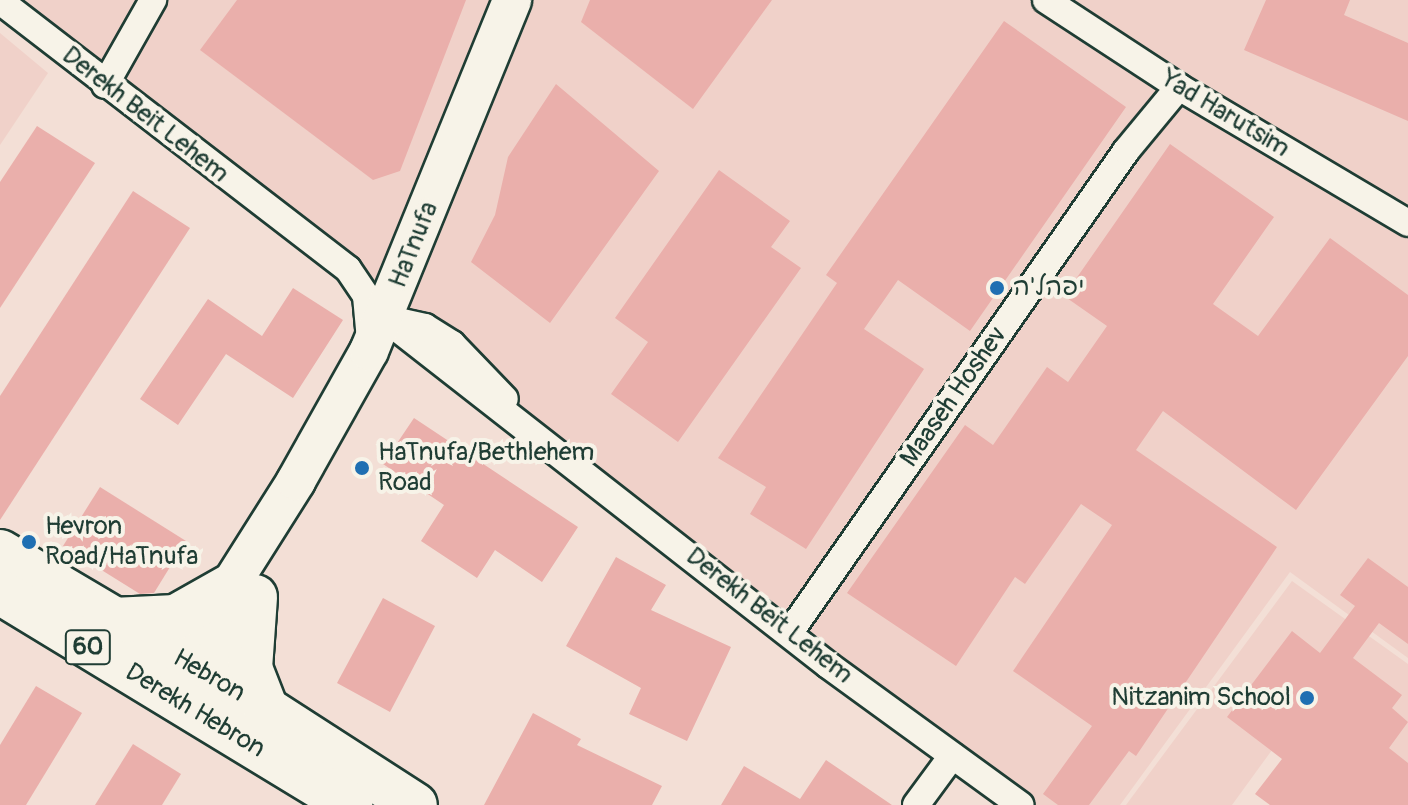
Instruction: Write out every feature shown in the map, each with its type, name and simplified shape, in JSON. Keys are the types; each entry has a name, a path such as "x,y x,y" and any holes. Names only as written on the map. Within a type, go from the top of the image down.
{"highway":[{"name":"Hebron","path":"0,552 113,620 189,679 266,709 415,805"},
{"name":"Derekh Hebron","path":"0,592 189,679 350,805"},
{"path":"113,620 176,617 242,592 250,668 266,709"}],"street":[{"path":"105,85 153,0"},
{"name":"HaTnufa","path":"189,679 242,592 280,548 296,481 376,335 512,0"},
{"name":"Yad Harutsim","path":"1046,0 1179,87 1408,223"},
{"name":"Derekh Beit Lehem","path":"0,1 105,85 331,255 360,284 376,335 418,324 452,344 484,372 522,422 790,632 1021,805"},
{"name":"Maaseh Hoshev","path":"790,632 1126,151 1179,87"},
{"path":"916,805 952,756"}],"shaded area":[{"path":"0,0 1408,0 1408,658 1290,572 1120,805 1031,805 789,625"},
{"path":"0,33 48,73 0,145"},
{"name":"Nitzanim School","path":"1292,581 1408,664 1408,805 1285,732 1232,805 1126,805"}],"building":[{"path":"237,0 466,0 400,171 373,180 200,50"},
{"path":"590,0 772,0 693,109 581,22"},
{"path":"1266,0 1350,0 1344,15 1408,43 1408,121 1244,50"},
{"path":"1004,21 1126,107 970,331 898,280 864,329 924,369 806,549 750,514 766,487 718,458 837,283 826,275"},
{"path":"556,84 659,171 550,323 471,262 495,215 508,157"},
{"path":"37,126 95,163 0,308 0,182"},
{"path":"1170,144 1274,217 1213,304 1258,336 1330,238 1408,295 1408,356 1296,510 1163,411 1136,450 1277,547 1136,756 1129,751 1089,805 1058,805 1043,794 1092,726 1013,671 1112,525 1081,504 1025,584 1015,577 956,666 847,593 965,425 993,445 1047,367 1068,382 1107,326 1064,296"},
{"path":"719,170 790,221 771,247 801,268 678,442 611,394 648,342 615,318"},
{"path":"133,191 190,228 0,520 0,396"},
{"path":"293,288 343,320 293,398 226,354 178,425 140,399 208,299 262,336"},
{"path":"414,418 578,527 542,582 495,550 477,578 421,541 444,505 383,464"},
{"path":"100,487 186,541 154,593 140,594 63,546"},
{"path":"616,557 666,585 651,610 731,647 687,741 629,714 641,688 566,646"},
{"path":"1368,558 1408,587 1408,644 1379,623 1353,658 1402,695 1392,708 1408,722 1389,748 1408,763 1408,805 1270,805 1255,794 1282,759 1227,717 1292,631 1320,653 1355,606 1340,595"},
{"path":"383,598 435,626 390,712 337,683"},
{"path":"36,686 82,713 26,805 0,805 0,745"},
{"path":"533,713 581,739 577,745 662,786 652,805 484,805"},
{"path":"133,744 181,774 162,805 95,805"},
{"path":"826,760 892,805 721,805 744,766 800,799"}],"place":[{"name":"יפהל'ה","path":"997,288"},
{"name":"HaTnufa/Bethlehem Road","path":"362,468"},
{"name":"Hevron Road/HaTnufa","path":"29,542"},
{"name":"Nitzanim School","path":"1307,698"}]}
